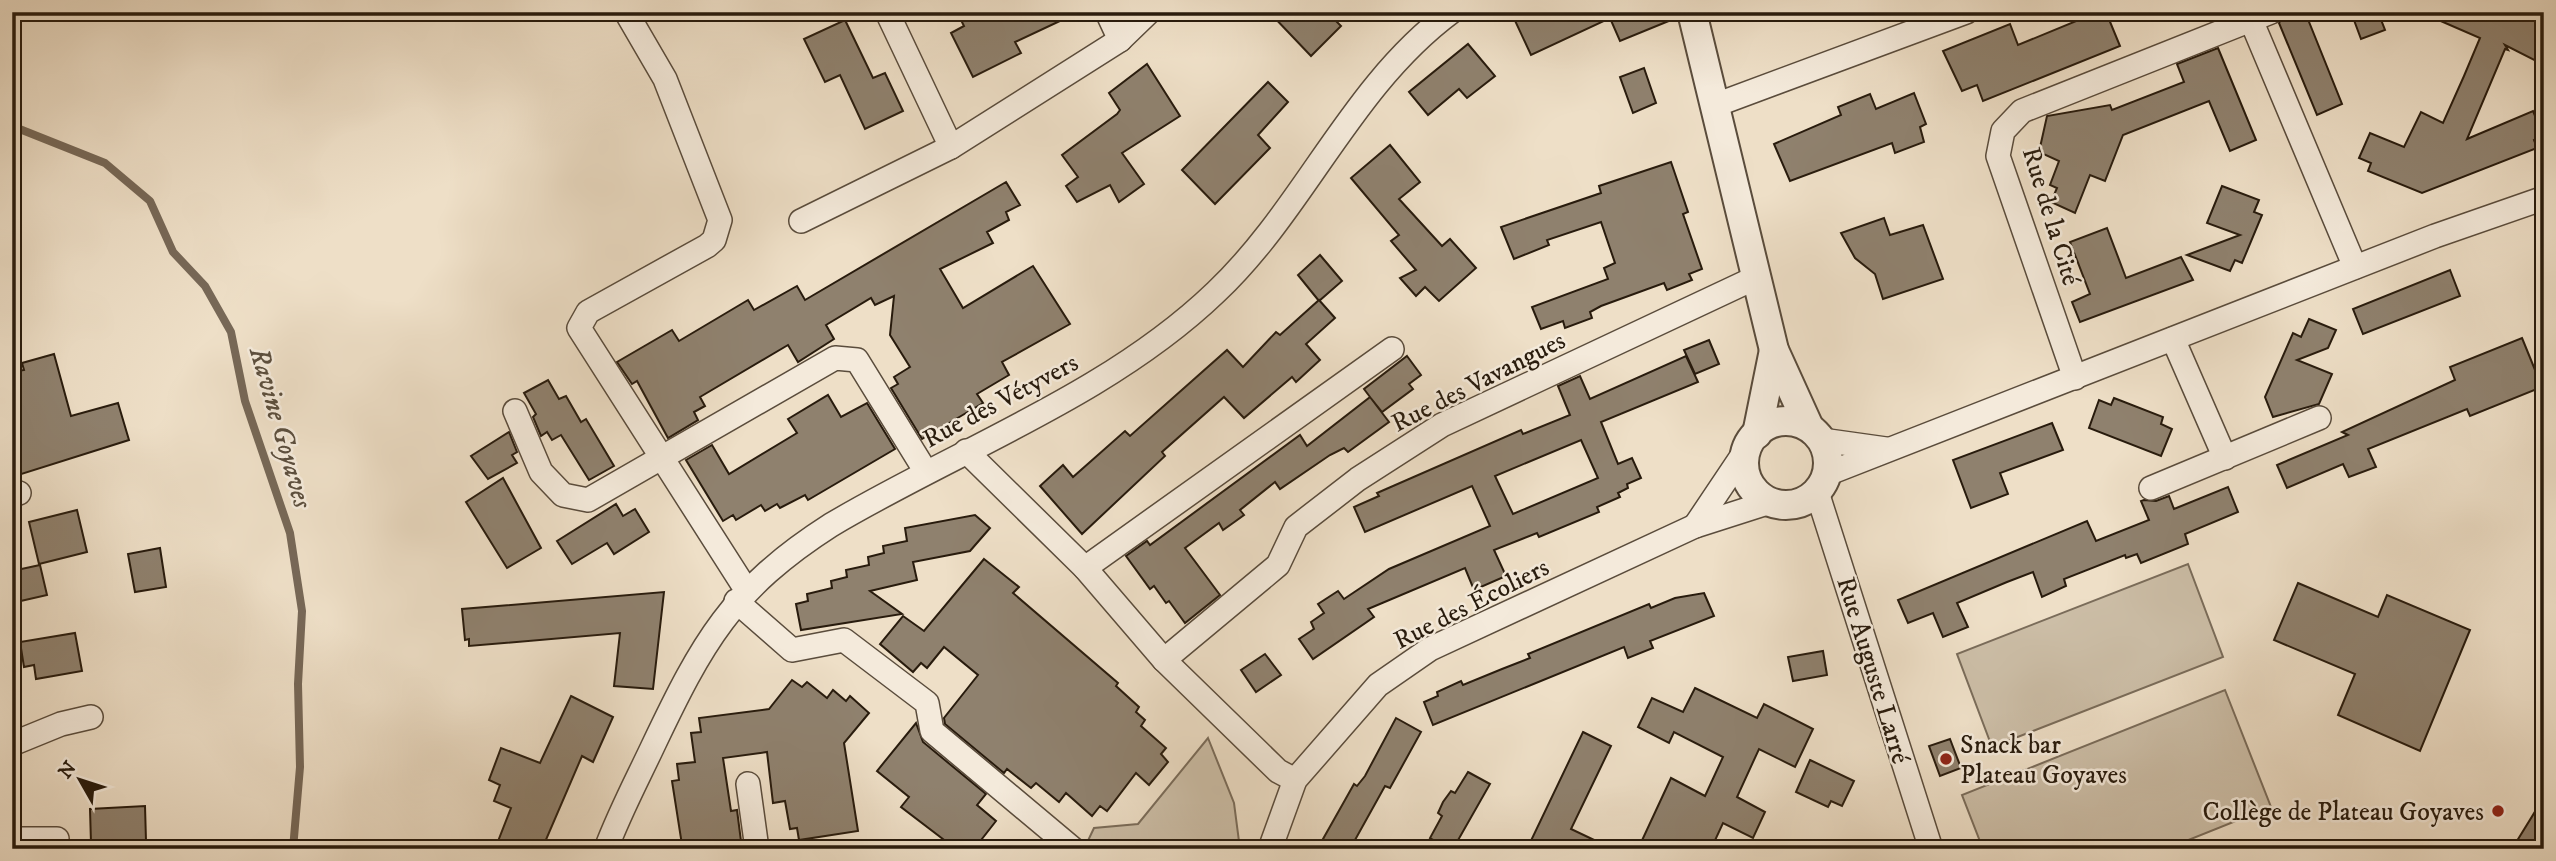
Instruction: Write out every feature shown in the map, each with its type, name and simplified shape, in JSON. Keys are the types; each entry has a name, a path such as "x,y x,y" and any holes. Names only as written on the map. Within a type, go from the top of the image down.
{"street":[{"path":"626,12 665,79 720,220 714,240 707,246 582,318 579,328 662,460 742,596 792,650 844,640 927,703 932,731 1073,849"},
{"path":"887,12 951,147"},
{"path":"1107,12 1120,40"},
{"path":"801,221 951,147 1120,40 1149,12"},
{"name":"Rue des Vétyvers","path":"606,849 677,692 714,629 742,596 790,551 926,472 1107,374 1167,334 1217,292 1269,232 1377,82 1451,12"},
{"path":"1692,12 1774,349 1829,461 1822,483"},
{"path":"1713,106 1966,12"},
{"name":"Rue de la Cité","path":"2075,378 1998,156 2003,131 2022,111 2261,16 2355,267"},
{"path":"1774,349 1743,470 1749,486 1770,502 1790,506 1805,501 1822,483 1889,449 2355,267 2544,198"},
{"name":"Rue des Vavangues","path":"1164,660 1278,565 1296,527 1358,479 1442,425 1755,278"},
{"path":"2173,339 2225,458"},
{"path":"1085,568 1392,349"},
{"path":"514,411 541,472 563,495 588,500 662,460 835,358 856,360 926,472"},
{"path":"2151,488 2319,418"},
{"path":"1695,526 1750,443 1773,422 1788,420 1815,434 1889,449"},
{"path":"966,451 1085,568 1164,660 1278,771 1295,780"},
{"name":"Rue Auguste Larré","path":"1822,483 1931,849"},
{"name":"Rue des Écoliers","path":"1270,849 1295,780 1333,733 1378,685 1430,649 1695,526 1770,502"},
{"path":"12,744 61,724 90,718"},
{"path":"748,784 757,849"},
{"path":"12,839 57,839"}],"shaded area":[{"path":"2188,564 2223,657 1992,747 1957,654"},
{"path":"2225,690 2271,807 2166,849 1983,849 1962,795"},
{"path":"1208,738 1234,803 1240,849 1084,849 1094,828 1138,824"}],"building":[{"path":"957,12 1079,12 1015,42 1021,53 973,77 951,33 964,26"},
{"path":"1269,12 1327,12 1341,26 1311,56"},
{"path":"1511,12 1676,12 1676,18 1620,41 1610,18 1531,55"},
{"path":"2098,12 2106,12 2120,46 1983,101 1977,85 1962,91 1943,51 2010,24 2018,45"},
{"path":"2285,12 2305,12 2342,104 2317,115 2279,23"},
{"path":"2351,12 2378,12 2385,30 2361,39"},
{"path":"2420,12 2525,12 2544,20 2544,65 2505,45 2508,50 2505,49 2467,139 2533,111 2543,136 2534,140 2537,148 2422,193 2368,171 2371,163 2359,158 2370,133 2404,147 2421,112 2443,123 2480,38"},
{"path":"845,20 873,78 885,73 903,111 865,129 840,75 825,82 804,39"},
{"path":"1468,44 1495,76 1467,98 1459,89 1428,115 1409,92"},
{"path":"2218,48 2256,140 2230,151 2209,101 2123,135 2105,181 2090,175 2075,213 2051,202 2057,188 2050,185 2059,161 2039,152 2047,116 2110,105 2112,110 2184,82 2177,64"},
{"path":"1147,64 1180,116 1122,153 1144,184 1119,202 1110,185 1077,202 1066,186 1078,177 1062,155 1117,114 1120,110 1109,93"},
{"path":"1644,68 1656,103 1633,113 1620,77"},
{"path":"1268,82 1288,102 1258,135 1270,148 1215,204 1182,170"},
{"path":"1914,93 1926,124 1920,127 1924,142 1895,153 1892,143 1790,181 1774,144 1841,115 1838,107 1870,94 1876,109"},
{"path":"1390,145 1420,182 1399,199 1442,246 1450,239 1476,268 1439,301 1425,287 1416,296 1400,278 1416,270 1391,241 1399,235 1351,178"},
{"path":"1671,162 1688,212 1683,214 1702,269 1689,274 1692,280 1667,290 1664,283 1601,306 1590,312 1592,318 1565,328 1563,321 1541,329 1532,307 1608,279 1604,268 1615,263 1601,222 1547,240 1549,245 1514,259 1501,227 1601,193 1599,186"},
{"path":"1006,182 1020,205 1006,212 1009,220 987,232 993,243 940,269 963,308 1033,266 1070,324 1002,362 1009,375 977,394 983,403 922,439 891,388 898,384 894,377 910,367 890,335 894,296 875,305 871,298 826,325 834,339 798,362 788,345 700,397 705,406 694,412 698,420 668,438 637,381 632,384 617,362 672,330 679,341 748,300 754,310 797,286 805,300"},
{"path":"2222,186 2259,200 2254,212 2262,215 2242,263 2235,260 2230,271 2187,255 2240,235 2207,223"},
{"path":"1884,218 1890,235 1923,225 1943,279 1883,299 1875,274 1855,258 1841,233"},
{"path":"2107,228 2126,278 2181,257 2193,280 2080,322 2072,302 2090,294 2070,242"},
{"path":"1320,255 1342,281 1319,301 1298,275"},
{"path":"2450,270 2460,296 2363,334 2353,309"},
{"path":"1319,300 1335,318 1306,344 1320,360 1296,382 1292,377 1244,418 1224,397 1162,452 1165,456 1082,534 1040,486 1063,465 1073,477 1125,431 1130,436 1227,350 1243,367 1276,332 1280,335"},
{"path":"2309,319 2336,330 2328,348 2297,360 2332,374 2319,404 2273,417 2265,397 2293,333 2301,337"},
{"path":"2522,338 2542,387 2470,416 2467,409 2368,449 2376,467 2349,477 2343,464 2287,488 2277,465 2348,435 2342,432 2455,380 2450,367"},
{"path":"1709,340 1719,364 1695,374 1684,350"},
{"path":"54,354 71,416 118,403 129,440 12,477 12,372 24,370 22,363"},
{"path":"1407,356 1421,375 1409,384 1413,389 1382,412 1364,389"},
{"path":"1686,356 1698,382 1601,422 1618,464 1632,458 1641,478 1627,484 1628,488 1618,493 1620,497 1597,507 1599,512 1539,537 1537,533 1494,550 1506,576 1474,590 1465,568 1368,609 1374,617 1313,659 1299,639 1314,629 1311,622 1324,613 1318,604 1338,591 1344,599 1389,569 1490,526 1472,486 1365,532 1354,507 1379,496 1377,493 1521,430 1523,434 1570,415 1558,386 1580,376 1590,399","holes":["1581,440 1598,478 1513,514 1495,476"]},
{"path":"548,380 559,399 566,396 581,422 586,419 614,466 589,480 561,435 552,440 547,432 541,436 533,417 536,414 524,393"},
{"path":"828,395 841,417 867,403 895,449 808,500 805,495 780,508 777,504 765,511 761,505 736,520 733,515 723,521 686,460 712,445 729,474 797,433 788,419"},
{"path":"1370,397 1389,422 1348,452 1344,448 1330,455 1280,489 1275,482 1240,510 1244,515 1223,530 1219,523 1185,548 1220,595 1185,623 1154,586 1150,589 1126,556 1147,541 1150,545 1300,435 1307,446"},
{"path":"2114,398 2163,417 2161,424 2172,429 2161,456 2089,428 2099,400 2111,405"},
{"path":"2052,423 2063,450 2000,473 2008,494 1971,508 1953,460"},
{"path":"509,432 517,452 512,455 517,463 488,479 471,456"},
{"path":"503,478 541,548 507,568 466,502"},
{"path":"2228,487 2238,512 2185,534 2188,544 2141,563 2137,554 2126,558 2125,555 2064,579 2066,586 2042,597 2033,572 1957,603 1968,627 1943,637 1933,613 1908,623 1898,600 2087,521 2096,541 2149,520 2141,501 2156,501 2169,496 2174,509"},
{"path":"616,504 623,516 635,509 649,532 614,554 607,543 572,564 557,541"},
{"path":"77,510 87,552 39,564 29,522"},
{"path":"975,515 990,528 970,551 913,562 917,580 870,591 902,614 801,630 796,604 808,601 807,594 832,588 831,581 847,577 846,570 869,565 868,557 884,553 883,546 907,541 905,528"},
{"path":"160,548 166,587 135,592 128,554"},
{"path":"984,559 1019,587 1013,593 1118,683 1116,686 1139,707 1136,712 1145,720 1141,726 1166,748 1161,754 1168,762 1149,785 1136,773 1107,811 1100,806 1092,816 1066,793 1059,802 1036,783 1031,788 1007,769 1004,773 945,724 944,718 978,675 944,647 927,668 921,663 913,672 880,644 903,616 924,631"},
{"path":"40,565 47,595 12,603 12,571"},
{"path":"2298,583 2378,617 2387,595 2470,630 2420,751 2338,715 2355,674 2274,640"},
{"path":"664,592 653,689 614,686 620,633 469,646 469,639 465,640 462,609"},
{"path":"1704,593 1714,616 1650,641 1653,648 1628,658 1624,647 1433,725 1424,702 1438,696 1437,692 1461,681 1463,685 1530,658 1528,654 1649,604 1651,608 1675,598"},
{"path":"75,633 82,671 36,679 34,665 24,667 20,642"},
{"path":"1823,651 1827,675 1793,681 1788,657"},
{"path":"1265,654 1281,675 1256,692 1241,670"},
{"path":"792,680 802,687 807,682 827,698 833,690 846,701 850,696 869,713 844,743 858,831 799,840 797,828 790,829 785,801 773,803 767,752 723,758 731,811 737,810 742,849 692,849 691,844 682,845 672,781 679,780 677,764 695,762 691,733 701,732 699,718 769,709"},
{"path":"1695,688 1757,718 1764,704 1813,729 1795,767 1759,749 1737,797 1765,812 1753,838 1723,823 1711,849 1638,849 1671,778 1705,796 1723,757 1674,732 1669,743 1638,727 1652,698 1683,712"},
{"path":"571,696 613,717 593,762 582,756 542,849 495,849 511,808 494,801 500,785 489,780 501,748 540,763"},
{"path":"1396,718 1421,732 1390,788 1385,786 1350,849 1322,849 1326,841 1323,839 1354,784 1357,786 1365,776"},
{"path":"916,723 923,742 986,794 977,805 996,821 974,849 956,849 901,807 909,797 877,771"},
{"path":"1583,732 1611,746 1571,829 1613,849 1527,849"},
{"path":"1950,739 1961,768 1940,776 1929,746"},
{"path":"1810,760 1854,781 1842,806 1831,801 1828,807 1796,792"},
{"path":"1468,772 1490,784 1453,849 1449,849 1430,838 1442,816 1438,813 1443,802 1451,791 1455,793"},
{"path":"2544,797 2544,849 2512,849"},
{"path":"145,806 146,841 91,843 90,809"}],"waterway":[{"name":"Ravine Goyaves","path":"12,126 105,163 150,201 173,252 205,286 231,332 245,401 290,533 302,611 298,684 300,767 293,849"}],"place":[{"name":"Snack bar Plateau Goyaves","path":"1946,759"},
{"name":"Collège de Plateau Goyaves","path":"2498,811"}]}
